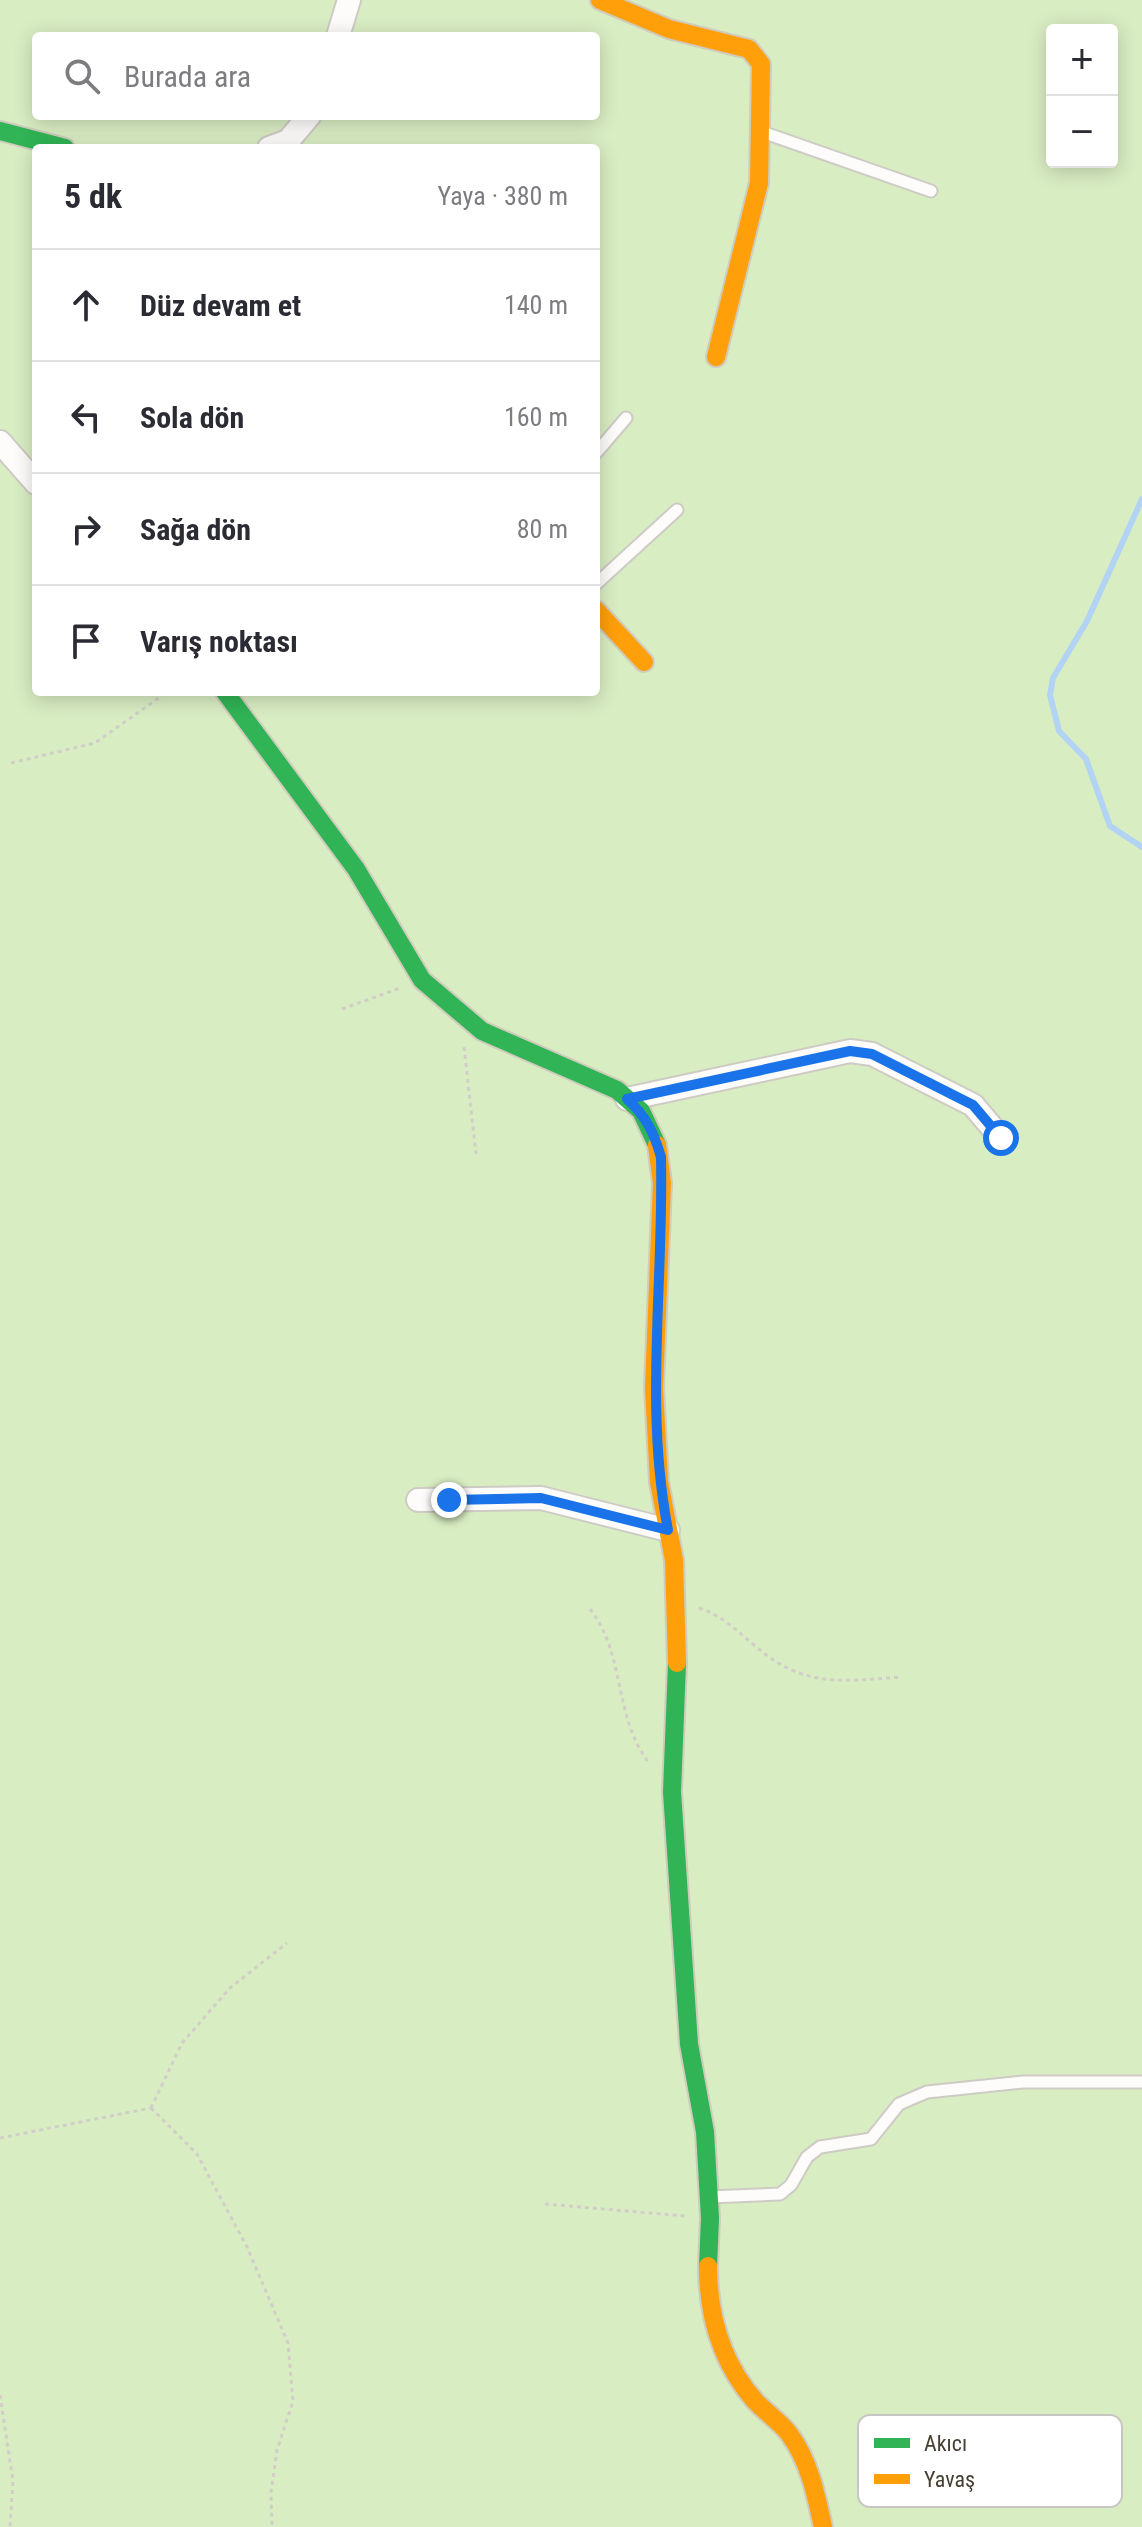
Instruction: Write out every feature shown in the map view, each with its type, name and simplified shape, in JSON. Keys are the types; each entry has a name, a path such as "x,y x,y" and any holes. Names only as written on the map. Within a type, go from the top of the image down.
{"street":[{"path":"339,32 349,0"},
{"path":"600,0 669,29 754,53 762,71 759,183 716,357"},
{"path":"280,144 288,141 306,120"},
{"path":"0,131 50,144"},
{"path":"0,442 32,478"},
{"path":"600,614 644,662"},
{"path":"228,696 356,869 422,980 482,1031 588,1076 627,1099 641,1111 654,1133 661,1157 654,1388 659,1482 677,1601 672,1792 689,2044 705,2132 710,2218 708,2270 714,2329 730,2367 755,2401 790,2435 813,2479 823,2527"},
{"path":"627,1099 850,1051 872,1054 973,1105 1001,1138"},
{"path":"418,1500 541,1498 668,1530"}],"lane":[{"path":"761,131 931,191"},
{"path":"600,448 626,418"},
{"path":"600,580 677,510"},
{"path":"709,2197 780,2194 791,2185 813,2151 826,2145 871,2139 899,2104 918,2094 1023,2082 1142,2082"}],"path":[{"path":"11,763 95,743 161,696"},
{"path":"342,1009 422,980"},
{"path":"460,1012 476,1154"},
{"path":"677,1601 707,1610 734,1626 783,1669 814,1680 901,1677"},
{"path":"590,1609 604,1627 613,1649 622,1711 642,1754 672,1792"},
{"path":"151,2108 182,2043 230,1988 287,1943"},
{"path":"0,2138 151,2108"},
{"path":"151,2108 197,2154 247,2247 288,2343 293,2401 277,2450 271,2492 272,2527"},
{"path":"545,2204 710,2218"},
{"path":"0,2395 13,2481 10,2527"}],"green space":[{"path":"0,0 1142,0 1142,2527 0,2527"}],"waterway":[{"path":"1142,499 1087,621 1053,678 1050,695 1059,731 1086,759 1110,826 1142,847"}],"traffic: fast":[{"path":"0,131 50,144"},
{"path":"228,696 356,869 422,980 482,1031 617,1090 641,1111 657,1145"},
{"path":"677,1663 672,1792 689,2044 705,2132 710,2218 708,2266"}],"traffic: slow":[{"path":"600,0 669,29 749,49 761,64 759,183 716,357"},
{"path":"600,614 644,662"},
{"path":"657,1145 662,1183 654,1388 659,1482 674,1560 677,1663"},
{"path":"708,2266 714,2320 725,2354 743,2386 786,2430 797,2446 811,2480 823,2527"}],"route":[{"path":"449,1500 541,1498 668,1530 659,1482 654,1388 661,1157 654,1133 641,1111 627,1099 728,1080 850,1051 872,1054 973,1105 989,1120 1001,1138"}]}
